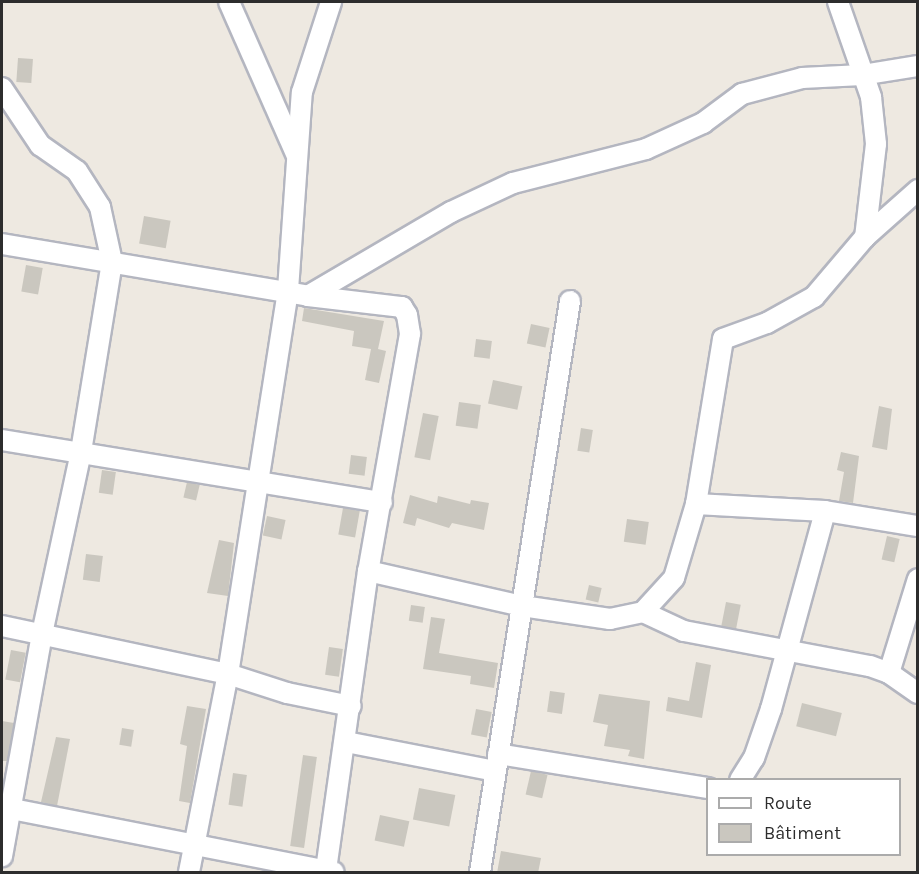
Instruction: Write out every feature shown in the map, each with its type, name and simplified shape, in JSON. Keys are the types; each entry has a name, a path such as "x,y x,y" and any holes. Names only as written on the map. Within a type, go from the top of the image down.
{"street":[{"path":"229,2 297,157"},
{"path":"189,873 197,844 228,674 256,480 288,290 302,92 331,2"},
{"path":"838,2 871,97 877,153 865,237"},
{"path":"308,296 452,212 513,183 646,149 703,123 742,94 767,85 802,78 862,75 918,66"},
{"path":"2,88 40,145 77,171 100,207 112,262 81,452 5,808 2,856"},
{"path":"368,571 522,606 610,619 643,612 674,578 696,504 723,339 767,323 814,297 865,237 918,190"},
{"path":"2,244 288,290 308,296 402,307 410,325 382,502 368,571 330,872 5,808"},
{"path":"480,873 570,301"},
{"path":"2,440 382,502"},
{"path":"696,504 825,511 918,526"},
{"path":"741,778 754,758 789,652 825,511"},
{"path":"889,673 918,579"},
{"path":"643,612 684,631 870,666 889,673 918,693"},
{"path":"2,627 228,674 287,693 351,706"},
{"path":"345,742 496,763 706,788"}],"building":[{"path":"18,58 33,59 31,83 16,82"},
{"path":"144,216 171,221 166,248 139,244"},
{"path":"26,265 43,268 38,295 21,292"},
{"path":"304,308 384,321 378,349 386,351 379,383 365,380 371,349 352,346 354,331 302,321"},
{"path":"531,324 550,328 545,348 527,344"},
{"path":"476,339 492,341 490,359 474,357"},
{"path":"493,380 522,386 517,410 488,403"},
{"path":"459,402 481,405 477,429 456,426"},
{"path":"879,406 892,409 887,450 872,447"},
{"path":"423,413 439,416 430,460 414,457"},
{"path":"581,428 593,430 589,453 577,451"},
{"path":"841,452 859,456 853,503 839,501 844,472 837,470"},
{"path":"351,455 367,457 365,476 349,474"},
{"path":"102,470 116,472 113,495 99,493"},
{"path":"187,482 200,485 196,501 183,498"},
{"path":"410,495 437,503 438,496 470,504 471,500 489,503 484,530 452,523 449,528 417,518 415,526 403,523"},
{"path":"343,508 360,511 355,538 338,535"},
{"path":"267,516 286,520 281,540 263,536"},
{"path":"627,519 649,522 646,545 624,542"},
{"path":"887,536 900,539 894,562 882,559"},
{"path":"219,540 234,543 228,596 207,593"},
{"path":"86,554 103,556 100,582 83,580"},
{"path":"589,585 602,588 598,603 586,600"},
{"path":"726,602 741,605 736,629 721,627"},
{"path":"411,605 425,607 423,623 409,621"},
{"path":"431,617 445,619 439,653 498,663 494,688 470,684 471,676 423,669"},
{"path":"329,647 343,649 339,677 325,675"},
{"path":"11,650 26,653 20,682 5,679"},
{"path":"696,662 711,665 702,718 666,711 668,697 689,701"},
{"path":"550,691 565,693 562,714 547,712"},
{"path":"599,694 650,701 644,759 628,756 630,750 604,746 608,725 593,722"},
{"path":"802,703 842,713 836,736 796,726"},
{"path":"187,706 206,709 190,803 179,801 187,746 180,744"},
{"path":"476,709 492,712 487,738 471,735"},
{"path":"2,721 14,723 7,761 2,761"},
{"path":"122,728 134,730 131,747 119,745"},
{"path":"56,737 70,739 57,806 41,802"},
{"path":"303,755 317,757 304,848 290,846"},
{"path":"531,771 548,775 542,798 526,794"},
{"path":"233,773 247,775 242,807 229,805"},
{"path":"419,788 455,795 449,826 413,819"},
{"path":"380,815 409,821 404,847 375,840"},
{"path":"501,851 541,858 538,873 497,873"}]}
